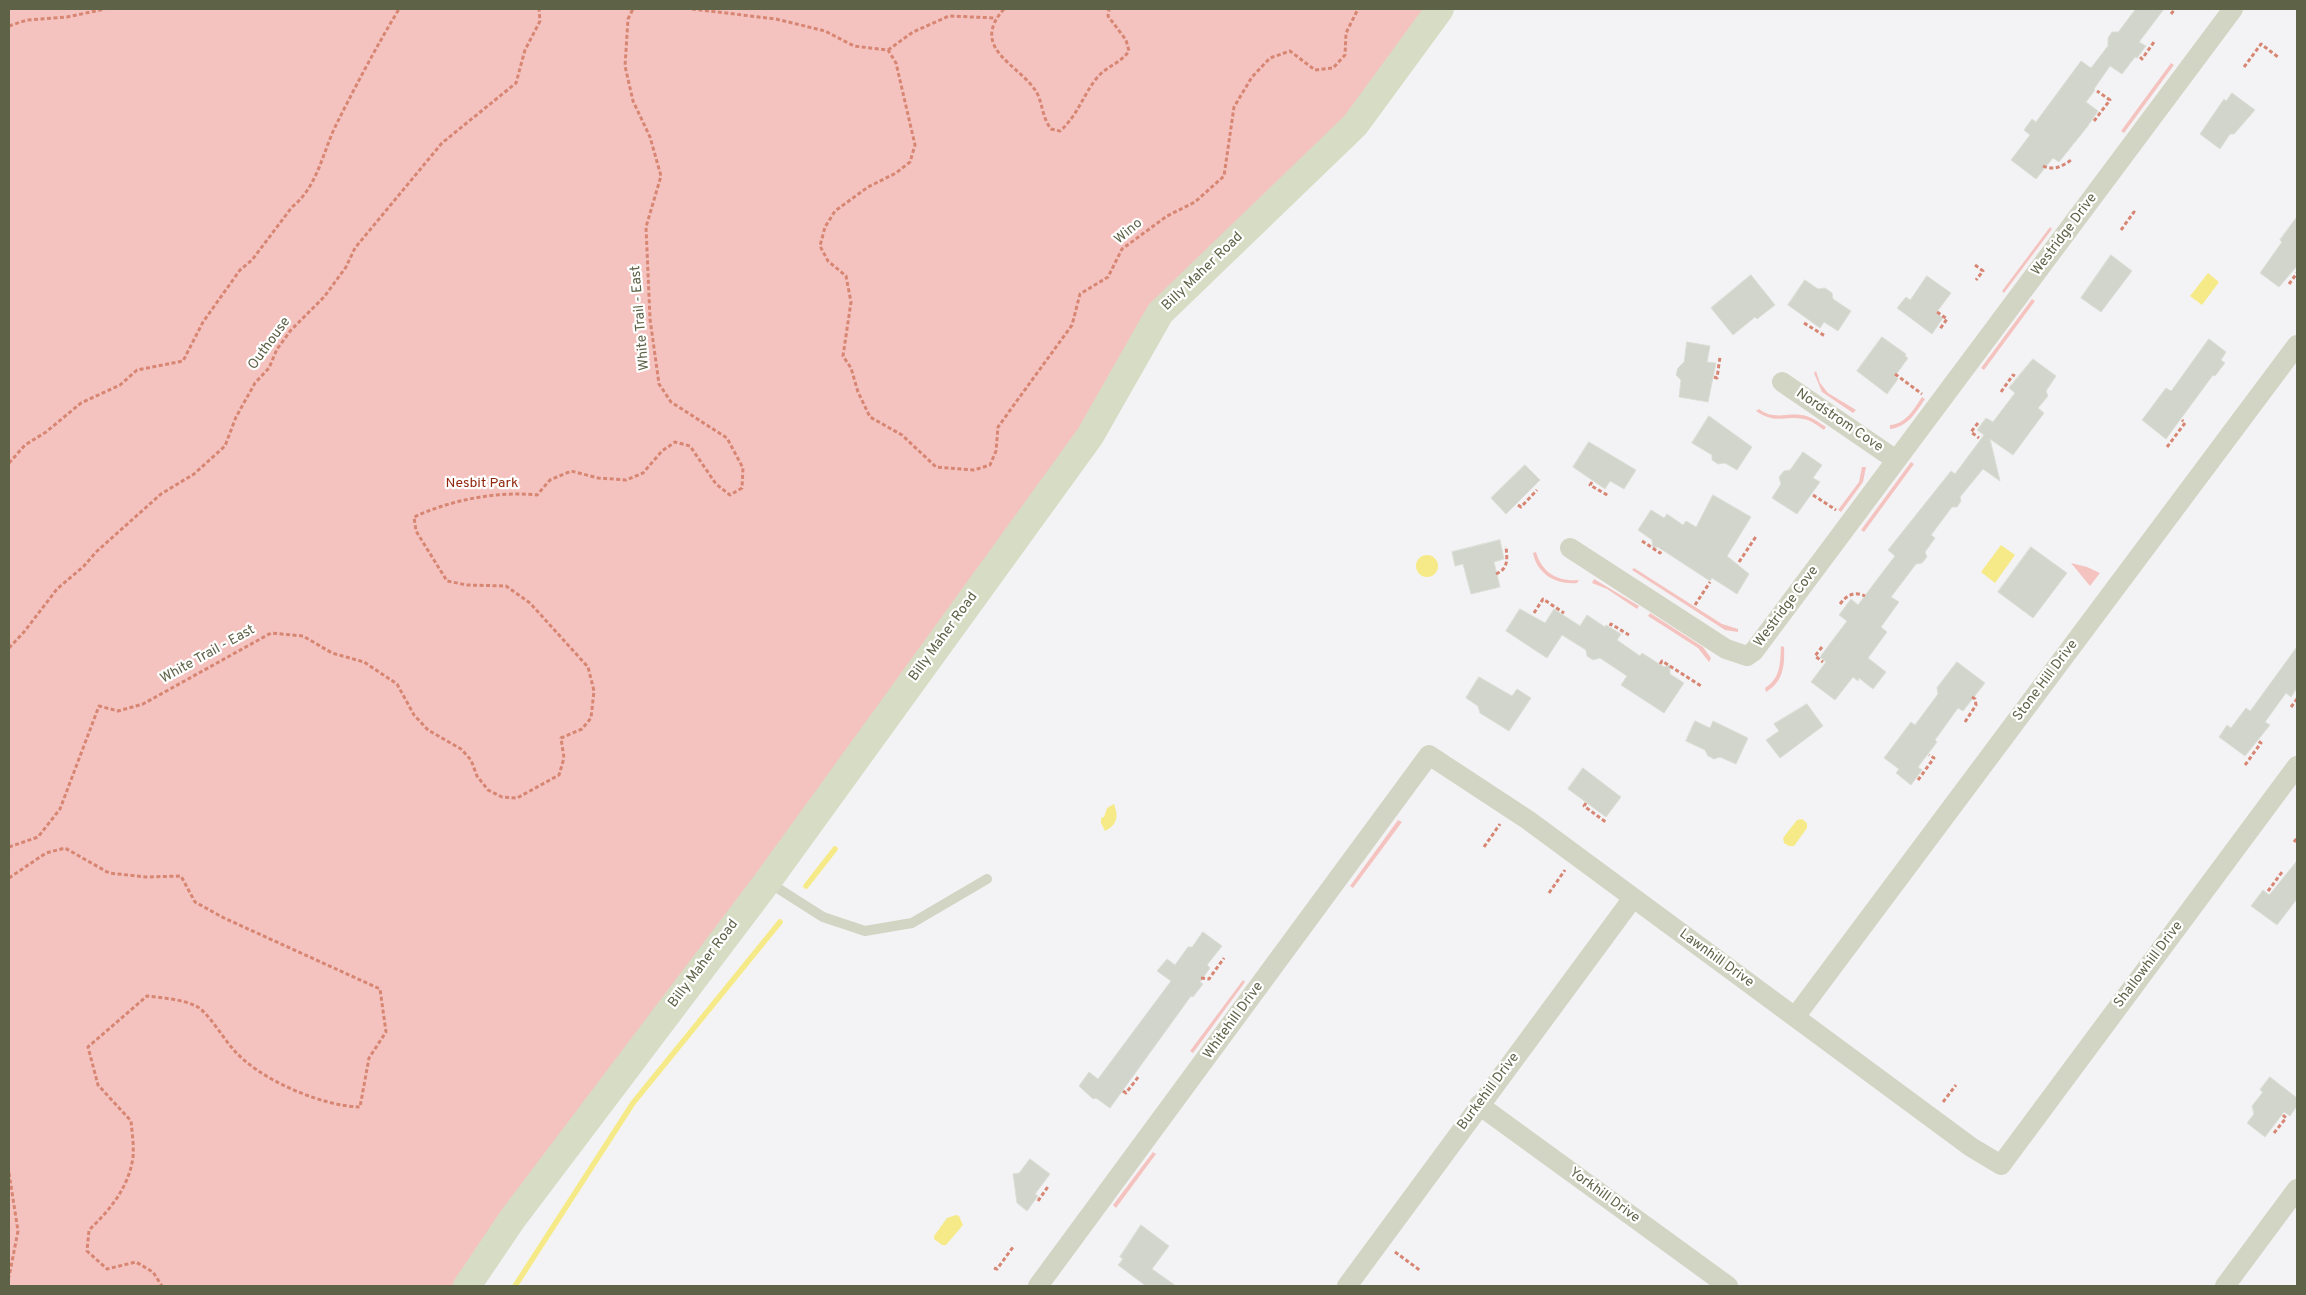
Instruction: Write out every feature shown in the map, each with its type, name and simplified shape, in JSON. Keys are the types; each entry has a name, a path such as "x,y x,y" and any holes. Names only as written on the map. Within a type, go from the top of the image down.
{"main road":[{"name":"Billy Maher Road","path":"466,1286 514,1218 767,882 1090,436 1160,313 1356,125 1440,9"}],"street":[{"name":"Westridge Drive","path":"1896,460 2233,9"},
{"name":"Stone Hill Drive","path":"1795,1017 2297,345"},
{"name":"Nordstrom Cove","path":"1782,382 1896,460"},
{"name":"Westridge Cove","path":"1570,548 1726,649 1747,656 1760,644 1896,460"},
{"name":"Lawnhill Drive","path":"1430,755 1528,820 1971,1147 2001,1165"},
{"name":"Whitehill Drive","path":"1038,1286 1430,755"},
{"name":"Shallowhill Drive","path":"2001,1165 2297,766"},
{"name":"Burkehill Drive","path":"1347,1286 1633,898"},
{"name":"Yorkhill Drive","path":"1479,1105 1728,1286"},
{"path":"2225,1286 2297,1189"}],"lane":[{"path":"767,882 823,918 865,931 912,923 987,879"}],"path":[{"path":"9,26 27,20 67,17 104,9"},
{"path":"9,463 25,445 46,432 81,403 120,385 138,370 183,361 203,322 235,278 252,260 315,180 324,150 341,114 376,46 399,9"},
{"name":"Outhouse","path":"9,648 24,632 57,589 84,566 96,552 161,494 194,474 225,446 236,417 255,383 268,368 277,349 291,330 324,297 346,267 356,248 442,143 516,83 525,50 540,21 540,9"},
{"name":"White Trail - East","path":"9,847 38,837 60,810 98,706 118,711 143,704 271,633 303,636 332,653 364,662 397,684 414,715 428,730 460,749 470,760 477,776 488,790 502,797 517,798 559,775 564,758 561,738 582,729 591,718 594,691 588,667 530,603 506,586 447,581 416,531 414,517 438,506 512,492 537,495 550,480 571,471 598,478 626,480 643,473 662,450 675,442 690,446 716,484 730,495 742,488 744,468 727,438 672,402 659,384 650,319 646,228 661,176 650,137 633,101 625,66 628,19 633,9"},
{"path":"692,9 776,19 825,31 854,46 888,50 913,32 949,16 996,18"},
{"path":"1004,9 996,18 992,28 994,46 1004,60 1036,93 1044,120 1051,129 1060,130 1072,120 1096,79 1108,66 1122,61 1129,51 1126,40 1108,16 1109,9"},
{"name":"Wino","path":"888,50 896,63 915,145 910,162 896,174 868,187 835,211 825,227 820,246 828,261 846,276 851,302 843,356 851,368 858,392 870,417 902,435 936,467 974,470 990,465 996,451 998,427 1072,325 1080,294 1108,276 1122,249 1167,216 1195,202 1224,176 1234,107 1252,78 1270,58 1290,50 1316,70 1334,68 1345,55 1346,33 1358,9"},
{"path":"2171,14 2175,9"},
{"path":"2140,57 2142,59 2154,42"},
{"path":"2244,67 2261,44 2278,57"},
{"path":"2094,121 2110,100 2097,91"},
{"path":"2043,166 2060,167 2071,160"},
{"path":"2121,230 2134,212 2136,214"},
{"path":"1975,266 1983,271 1976,280"},
{"path":"2289,284 2297,273"},
{"path":"1937,312 1947,319 1940,329"},
{"path":"1804,323 1824,336"},
{"path":"1714,378 1717,378 1720,357"},
{"path":"1895,374 1922,394"},
{"path":"2001,392 2013,375 2015,376"},
{"path":"2167,447 2185,423 2182,420"},
{"path":"1978,423 1971,432 1979,438"},
{"path":"1592,482 1590,485 1609,496"},
{"path":"1518,505 1521,507 1537,490"},
{"path":"1813,495 1836,510"},
{"path":"1739,562 1757,535"},
{"path":"1642,541 1660,553 1662,549"},
{"path":"1496,574 1504,569 1506,565 1506,546"},
{"path":"1695,604 1710,582"},
{"path":"1840,604 1848,596 1854,594 1865,596"},
{"path":"1534,613 1543,599 1564,613"},
{"path":"1610,626 1611,624 1629,635"},
{"path":"1822,647 1815,656 1823,662"},
{"path":"1660,664 1662,661 1701,686"},
{"path":"1965,722 1976,705 1975,699 1972,696"},
{"path":"2291,707 2297,699"},
{"path":"2245,764 2260,743 2258,741"},
{"path":"1918,780 1934,758 1929,754"},
{"path":"1586,803 1584,806 1607,823"},
{"path":"1484,847 1500,824"},
{"path":"2294,842 2297,838"},
{"path":"9,878 46,854 65,848 109,873 146,877 181,876 195,902 224,918 380,989 386,1032 369,1058 360,1107 344,1107 290,1087 263,1074 235,1052 198,1007 188,1003 147,996 88,1047 98,1085 131,1121 133,1156 125,1185 107,1213 89,1230 88,1251 107,1269 136,1262 153,1272 162,1286"},
{"path":"1549,893 1566,870"},
{"path":"2268,891 2282,872"},
{"path":"1201,978 1209,978 1224,958"},
{"path":"1122,1091 1126,1093 1139,1076"},
{"path":"1943,1102 1956,1085"},
{"path":"2274,1133 2286,1118 2282,1115"},
{"path":"9,1174 18,1231 9,1277"},
{"path":"1038,1201 1049,1185"},
{"path":"994,1268 997,1269 1013,1248"},
{"path":"1394,1252 1421,1271"}],"green space":[{"name":"Nesbit Park","path":"9,9 1439,9 1338,142 1173,299 1061,463 467,1286 9,1286"},
{"path":"2171,63 2174,65 2124,133 2121,131"},
{"path":"2050,227 2052,229 2004,293 2002,291"},
{"path":"2032,299 2035,301 1984,370 1981,368"},
{"path":"1816,371 1820,383 1828,393 1856,410 1853,413 1822,392 1814,373"},
{"path":"1922,397 1925,399 1907,422 1890,429 1890,425 1901,422 1909,415"},
{"path":"1759,409 1774,415 1805,416 1826,427 1824,430 1812,422 1803,419 1769,418 1756,411"},
{"path":"1911,462 1914,464 1864,532 1861,530"},
{"path":"1862,467 1866,467 1863,482 1841,512 1838,510 1859,482"},
{"path":"1536,552 1542,566 1552,575 1558,578 1579,580 1577,583 1562,582 1549,577 1535,560 1533,553"},
{"path":"2071,563 2087,567 2100,573 2090,586"},
{"path":"1634,568 1722,624 1738,629 1738,632 1725,630 1632,570"},
{"path":"1594,579 1639,606 1637,609 1607,589 1592,583"},
{"path":"1650,613 1703,647 1711,658 1709,662 1698,648 1648,616"},
{"path":"1781,646 1784,647 1782,673 1772,688 1766,692 1765,688 1774,680 1779,670"},
{"path":"1398,820 1402,822 1353,888 1350,886"},
{"path":"1243,980 1245,982 1193,1053 1190,1051"},
{"path":"1153,1152 1156,1154 1116,1208 1113,1205"}],"shaded area":[{"path":"2208,273 2219,282 2202,305 2190,296"},
{"path":"2001,545 2015,555 1995,583 1981,572"},
{"path":"1427,555 1435,558 1438,566 1435,574 1427,577 1419,574 1416,566 1419,558"},
{"path":"1114,804 1116,820 1105,831 1101,818 1104,817 1107,808"},
{"path":"1802,819 1807,823 1807,828 1794,846 1784,843 1783,838 1797,820"},
{"path":"959,1216 963,1225 946,1245 942,1245 934,1239 934,1236 947,1218"}],"building":[{"path":"2136,9 2164,9 2139,42 2146,46 2137,58 2135,57 2122,74 2110,66 2094,89 2086,102 2098,111 2087,127 2059,162 2053,158 2036,179 2011,160 2030,135 2024,130 2032,119 2036,122 2081,61 2091,68 2108,46 2108,38 2112,32 2118,32"},
{"path":"2232,93 2255,110 2234,134 2230,134 2220,149 2200,134 2224,99 2226,101"},
{"path":"2297,217 2297,266 2279,287 2260,273 2282,242 2280,240"},
{"path":"2111,255 2132,271 2101,312 2081,298"},
{"path":"1751,275 1775,305 1757,319 1755,317 1733,335 1711,308"},
{"path":"1927,276 1951,293 1936,313 1943,318 1932,334 1897,308 1906,297 1910,300"},
{"path":"1805,280 1818,289 1825,288 1832,293 1833,299 1851,311 1838,331 1824,322 1820,328 1788,305"},
{"path":"1882,337 1906,354 1905,356 1908,358 1895,376 1898,379 1887,394 1857,371"},
{"path":"2209,339 2226,352 2221,360 2225,363 2215,376 2213,375 2166,439 2142,420 2166,388 2171,391"},
{"path":"1687,342 1710,346 1707,362 1716,363 1708,402 1679,397 1681,380 1676,375 1678,368 1684,362"},
{"path":"2033,359 2056,376 2046,391 2048,396 2038,408 2044,413 2013,455 1990,439 2000,481 1983,469 1960,497 1961,501 1957,507 1952,507 1931,535 1935,538 1925,552 1927,557 1922,563 1916,564 1891,597 1899,602 1881,627 1887,632 1868,658 1886,672 1873,689 1859,678 1858,681 1853,677 1835,700 1811,682 1826,662 1820,657 1847,621 1839,615 1851,599 1858,605 1895,556 1888,550 1951,471 1955,474 1984,435 1977,430 1986,418 1993,422 2015,393 2009,388"},
{"path":"1709,416 1752,447 1737,470 1725,463 1718,464 1712,460 1712,455 1692,443"},
{"path":"1589,442 1636,470 1624,489 1610,481 1605,489 1573,467"},
{"path":"1803,452 1822,465 1813,478 1820,482 1797,514 1772,498 1781,484 1779,477 1784,471 1790,470"},
{"path":"1525,465 1540,480 1506,514 1491,498"},
{"path":"1713,495 1751,517 1727,556 1749,574 1737,594 1712,578 1710,581 1658,547 1653,548 1652,540 1638,530 1651,510 1664,518 1667,514 1683,525 1686,521 1696,527"},
{"path":"1500,540 1504,559 1494,562 1500,587 1471,594 1463,564 1455,566 1452,552"},
{"path":"2031,547 2067,573 2033,618 1998,592"},
{"path":"1520,609 1545,623 1554,609 1580,626 1587,615 1605,627 1606,625 1621,634 1617,640 1640,656 1642,653 1664,667 1670,665 1670,674 1684,683 1664,713 1621,685 1627,676 1600,658 1593,660 1587,656 1586,650 1562,635 1547,658 1506,631"},
{"path":"2297,647 2297,688 2291,697 2286,693 2265,722 2270,725 2245,756 2219,737 2227,725 2231,728 2246,708 2250,711"},
{"path":"1957,662 1985,683 1963,711 1958,708 1935,740 1937,742 1918,767 1922,770 1911,785 1896,773 1899,769 1884,758 1911,722 1915,725 1938,694 1937,688"},
{"path":"1479,677 1512,696 1517,689 1531,698 1509,731 1480,713 1478,706 1466,698"},
{"path":"1807,704 1823,726 1780,758 1766,740 1779,731 1774,724"},
{"path":"1695,721 1710,728 1713,721 1748,738 1736,764 1720,757 1714,759 1708,756 1705,750 1686,741"},
{"path":"1583,768 1621,797 1606,817 1568,789"},
{"path":"2297,861 2297,899 2277,925 2251,906 2263,890 2269,895"},
{"path":"1203,932 1222,946 1207,965 1210,968 1200,982 1203,984 1193,997 1191,996 1110,1108 1096,1098 1093,1099 1079,1086 1089,1072 1098,1079 1171,981 1157,971 1167,959 1175,965 1188,947 1192,947"},
{"path":"2270,1077 2297,1098 2297,1106 2290,1116 2284,1112 2265,1137 2247,1123 2254,1114 2252,1106 2263,1092 2260,1090"},
{"path":"1030,1159 1050,1174 1035,1194 1038,1196 1027,1211 1017,1203 1013,1174 1019,1173"},
{"path":"1141,1225 1169,1246 1152,1269 1176,1286 1146,1286 1118,1265 1123,1259 1120,1257"}],"waterway":[{"path":"806,886 835,849"},
{"path":"515,1286 633,1103 780,922"}]}
